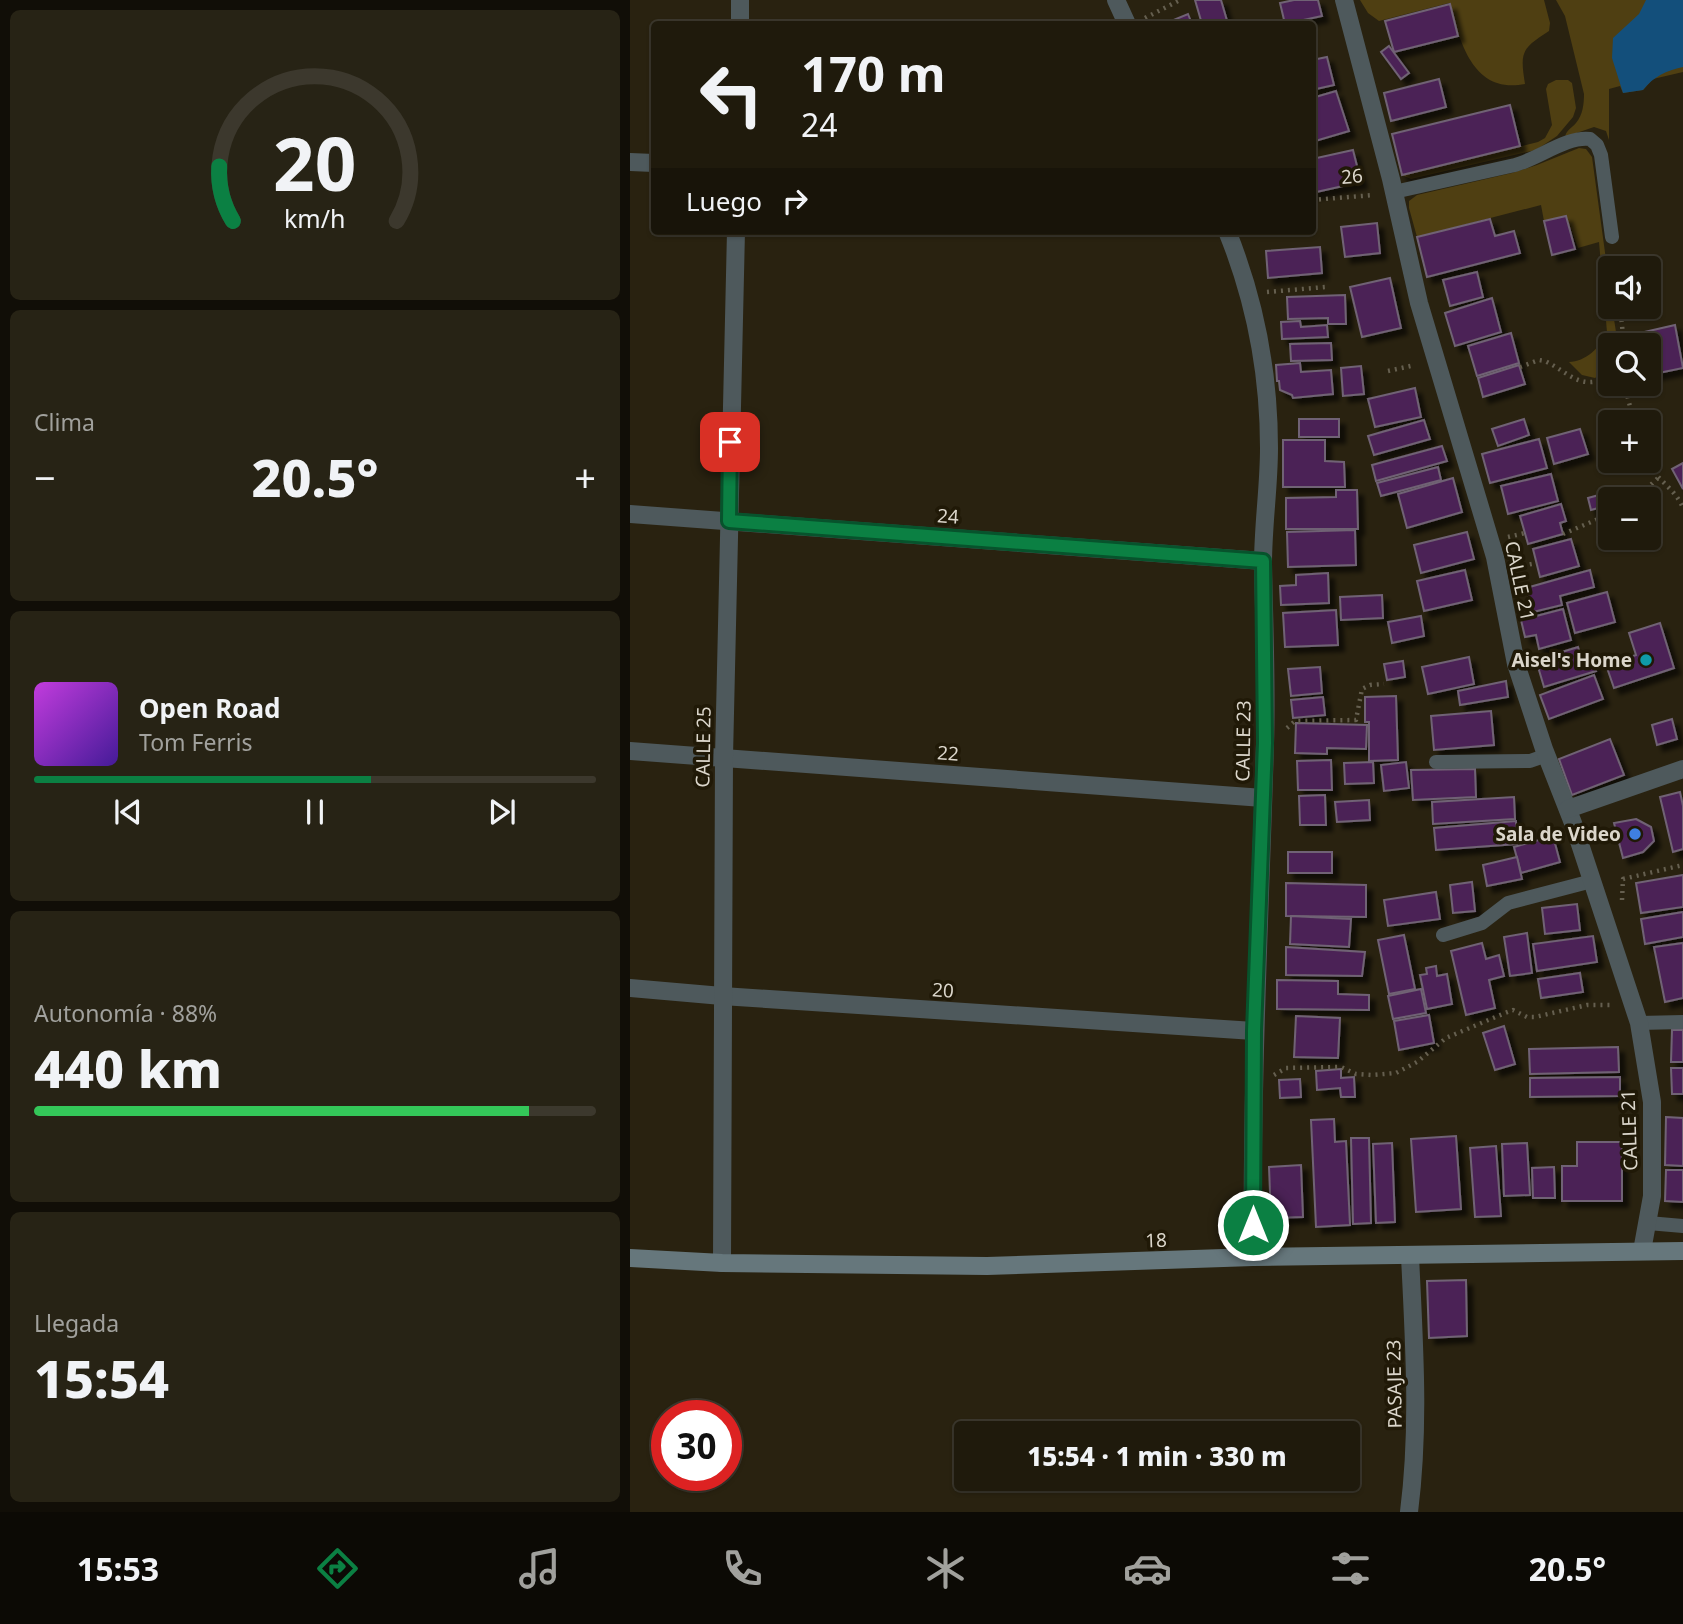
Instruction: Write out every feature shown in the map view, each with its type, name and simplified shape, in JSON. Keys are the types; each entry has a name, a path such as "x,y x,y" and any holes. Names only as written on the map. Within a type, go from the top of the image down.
{"street":[{"path":"740,0 740,21"},
{"path":"1116,0 1133,21"},
{"name":"CALLE 21","path":"1344,0 1394,192 1419,303 1495,557 1516,664 1568,809 1639,1023 1652,1102 1652,1196 1642,1251"},
{"path":"630,162 651,163"},
{"name":"CALLE 25","path":"722,1263 724,757 736,235"},
{"name":"CALLE 23","path":"1229,235 1254,314 1265,376 1269,448 1263,561 1265,728 1254,1031 1253,1258"},
{"name":"24","path":"630,514 1263,561"},
{"name":"22","path":"630,751 1263,798"},
{"path":"1568,809 1683,769"},
{"name":"20","path":"630,988 1254,1031"},
{"name":"18","path":"630,1258 722,1263 987,1266 1253,1258 1683,1251"},
{"name":"PASAJE 23","path":"1409,1512 1415,1464 1417,1395 1410,1255"}],"lane":[{"path":"1394,192 1515,166 1574,140 1590,139 1597,145 1601,155 1612,237"},
{"path":"1436,762 1530,761 1547,755"},
{"path":"1443,935 1475,926 1508,903 1592,881"},
{"path":"1639,1023 1683,1022"},
{"path":"1648,1223 1683,1226"}],"path":[{"path":"1136,21 1180,0"},
{"name":"26","path":"1316,200 1394,192"},
{"path":"1248,293 1326,287"},
{"path":"1520,367 1539,360 1545,361 1584,383 1598,382"},
{"path":"1654,473 1672,488 1683,508"},
{"path":"1649,487 1659,477"},
{"path":"1563,534 1598,519"},
{"path":"1265,728 1287,728 1295,721 1356,720 1362,690 1366,686 1384,684"},
{"path":"1605,922 1615,918 1620,909 1623,879 1683,866"},
{"path":"1255,1086 1286,1068 1341,1067 1356,1074 1396,1073 1418,1062 1446,1038 1513,1010 1527,1017 1535,1017 1587,1005 1632,1003"}],"shaded area":[{"path":"1360,0 1544,0 1550,23 1549,31 1533,42 1525,52 1525,84 1507,85 1481,74 1472,63 1449,3 1379,21 1368,13"},
{"path":"1556,0 1683,0 1683,72 1653,79 1643,90 1623,93 1620,86 1609,89 1609,140 1606,131 1594,127 1565,137 1580,116 1584,94 1565,16"},
{"path":"1556,80 1568,80 1572,83 1576,108 1573,117 1557,136 1536,150 1411,179 1402,175 1538,142 1545,138 1552,125 1546,89 1548,84"},
{"path":"1579,148 1586,149 1592,157 1606,256 1600,256 1599,242 1578,248 1566,216 1544,221 1541,205 1417,237 1409,201 1417,195 1537,165"},
{"path":"1606,319 1614,319 1616,333 1607,332"},
{"path":"1598,346 1598,376 1595,378 1582,375 1569,362 1592,353"}],"water":[{"path":"1646,0 1683,0 1683,67 1661,75 1643,90 1623,93 1612,58 1613,38 1639,14"}],"building":[{"path":"1195,0 1221,0 1227,21 1201,21"},
{"path":"1318,0 1322,16 1284,21 1280,3"},
{"path":"1450,4 1458,36 1394,52 1385,21"},
{"path":"1188,14 1191,21 1171,21"},
{"path":"1389,46 1409,73 1401,79 1381,52"},
{"path":"1327,57 1334,85 1316,89 1316,59"},
{"path":"1439,79 1446,107 1391,121 1384,93"},
{"path":"1336,91 1349,131 1316,141 1316,97"},
{"path":"1510,105 1520,146 1402,175 1392,134"},
{"path":"1353,150 1361,182 1316,192 1316,158"},
{"path":"1566,216 1575,249 1552,255 1544,221"},
{"path":"1490,219 1495,236 1514,231 1520,253 1427,277 1417,237"},
{"path":"1377,223 1380,253 1345,257 1341,227"},
{"path":"1320,247 1322,273 1268,278 1266,251"},
{"path":"1477,272 1483,297 1450,306 1443,280"},
{"path":"1390,278 1401,328 1362,337 1350,287"},
{"path":"1345,295 1346,324 1328,324 1328,318 1288,319 1287,297"},
{"path":"1492,298 1501,332 1455,346 1445,313"},
{"path":"1300,321 1301,327 1327,325 1328,337 1282,339 1281,322"},
{"path":"1675,325 1683,368 1661,373 1661,333 1640,333"},
{"path":"1511,333 1519,363 1477,376 1468,346"},
{"path":"1331,343 1332,360 1291,361 1290,344"},
{"path":"1300,363 1301,372 1331,370 1333,394 1293,398 1280,390 1276,365"},
{"path":"1519,365 1525,384 1483,397 1478,378"},
{"path":"1361,366 1364,394 1343,396 1341,368"},
{"path":"1415,388 1421,417 1375,427 1368,399"},
{"path":"1299,419 1339,419 1339,437 1299,437"},
{"path":"1524,419 1529,435 1498,446 1492,429"},
{"path":"1424,420 1430,439 1374,455 1368,436"},
{"path":"1580,429 1588,454 1554,464 1547,438"},
{"path":"1539,439 1547,468 1490,483 1482,454"},
{"path":"1283,440 1325,440 1325,461 1344,462 1345,487 1283,487"},
{"path":"1442,446 1447,461 1376,481 1372,465"},
{"path":"1683,463 1683,489 1672,469"},
{"path":"1438,467 1441,480 1381,496 1377,483"},
{"path":"1551,474 1558,501 1508,514 1501,486"},
{"path":"1453,478 1462,512 1407,528 1398,494"},
{"path":"1336,490 1357,490 1358,529 1286,529 1286,498 1336,497"},
{"path":"1598,495 1598,508 1591,510 1588,498"},
{"path":"1561,504 1566,521 1560,523 1563,534 1528,544 1520,516"},
{"path":"1355,530 1356,565 1288,567 1287,532"},
{"path":"1467,532 1474,559 1421,573 1414,545"},
{"path":"1571,539 1579,566 1540,577 1533,549"},
{"path":"1465,570 1472,600 1424,611 1417,581"},
{"path":"1590,570 1594,587 1560,596 1562,605 1533,612 1526,588"},
{"path":"1328,573 1329,603 1281,605 1280,586 1296,585 1296,575"},
{"path":"1607,592 1615,622 1575,633 1567,603"},
{"path":"1382,595 1383,618 1341,620 1340,597"},
{"path":"1563,609 1571,640 1539,649 1536,635 1525,637 1521,620"},
{"path":"1336,610 1338,645 1285,647 1283,613"},
{"path":"1421,616 1424,636 1392,643 1388,622"},
{"name":"Aisel's Home","path":"1660,623 1674,668 1614,688 1606,665 1636,655 1629,633"},
{"path":"1578,647 1581,656 1590,653 1596,671 1544,687 1536,660"},
{"path":"1469,657 1474,684 1428,694 1422,667"},
{"path":"1403,661 1405,677 1387,680 1384,664"},
{"path":"1320,667 1322,693 1291,696 1288,669"},
{"path":"1594,675 1603,699 1549,719 1540,695"},
{"path":"1506,681 1508,697 1460,705 1458,691"},
{"path":"1396,696 1398,760 1369,761 1369,722 1365,722 1365,697"},
{"path":"1323,697 1325,715 1293,718 1291,700"},
{"path":"1491,711 1494,745 1434,750 1431,716"},
{"path":"1672,719 1677,739 1657,745 1652,725"},
{"path":"1296,723 1367,725 1366,749 1327,748 1327,754 1295,753"},
{"path":"1610,739 1624,775 1572,795 1559,759"},
{"path":"1331,760 1332,790 1298,790 1297,761"},
{"path":"1373,762 1374,783 1345,784 1344,763"},
{"path":"1406,762 1409,788 1384,791 1381,765"},
{"path":"1475,769 1476,797 1413,800 1411,770"},
{"path":"1680,792 1683,806 1683,849 1673,852 1660,797"},
{"path":"1325,795 1326,825 1300,825 1299,796"},
{"path":"1514,797 1515,819 1433,824 1432,802"},
{"path":"1369,800 1370,820 1337,822 1335,802"},
{"name":"Sala de Video","path":"1636,819 1651,827 1654,841 1643,852 1623,858 1614,823"},
{"path":"1516,821 1517,844 1436,850 1434,828"},
{"path":"1553,836 1560,862 1521,873 1514,847"},
{"path":"1288,852 1332,852 1332,873 1288,873"},
{"path":"1517,857 1522,879 1487,886 1483,865"},
{"path":"1683,875 1683,907 1641,913 1636,883"},
{"path":"1472,882 1475,911 1453,913 1450,885"},
{"path":"1286,883 1366,885 1366,917 1286,916"},
{"path":"1436,892 1440,919 1388,926 1384,900"},
{"path":"1577,904 1580,930 1545,934 1542,908"},
{"path":"1683,912 1683,937 1645,944 1641,919"},
{"path":"1291,916 1351,919 1349,947 1290,944"},
{"path":"1527,933 1532,973 1510,976 1504,937"},
{"path":"1404,935 1415,989 1389,994 1378,940"},
{"path":"1593,936 1597,962 1537,971 1533,944"},
{"path":"1482,943 1486,959 1499,955 1504,976 1489,980 1495,1008 1466,1015 1451,951"},
{"path":"1683,943 1683,998 1665,1002 1654,947"},
{"path":"1286,947 1365,952 1362,976 1286,975"},
{"path":"1436,966 1437,976 1447,974 1452,1004 1427,1009 1420,975 1427,974 1426,968"},
{"path":"1580,973 1583,992 1541,998 1538,979"},
{"path":"1277,980 1338,981 1338,994 1369,995 1369,1010 1277,1009"},
{"path":"1421,989 1426,1013 1393,1019 1388,996"},
{"path":"1429,1015 1434,1043 1399,1050 1394,1021"},
{"path":"1296,1016 1340,1018 1338,1058 1294,1057"},
{"path":"1504,1026 1515,1064 1495,1070 1483,1033"},
{"path":"1672,1030 1683,1030 1683,1062 1671,1062"},
{"path":"1618,1047 1619,1072 1530,1074 1529,1049"},
{"path":"1671,1068 1683,1068 1683,1094 1672,1094"},
{"path":"1341,1069 1341,1078 1354,1077 1355,1097 1341,1097 1340,1088 1317,1090 1316,1071"},
{"path":"1620,1077 1620,1096 1530,1097 1530,1078"},
{"path":"1300,1079 1301,1097 1280,1098 1279,1080"},
{"path":"1666,1117 1683,1118 1683,1166 1665,1165"},
{"path":"1334,1119 1335,1142 1346,1141 1350,1225 1316,1227 1311,1120"},
{"path":"1456,1136 1461,1209 1416,1212 1411,1139"},
{"path":"1351,1138 1369,1138 1371,1223 1353,1224"},
{"path":"1577,1142 1622,1142 1622,1201 1562,1201 1562,1166 1577,1166"},
{"path":"1392,1143 1395,1222 1376,1223 1373,1144"},
{"path":"1527,1143 1530,1195 1504,1196 1502,1144"},
{"path":"1496,1146 1501,1216 1475,1217 1470,1148"},
{"path":"1301,1165 1303,1217 1271,1218 1269,1167"},
{"path":"1554,1167 1555,1198 1533,1198 1532,1168"},
{"path":"1666,1170 1683,1170 1683,1202 1665,1201"},
{"path":"1466,1280 1467,1336 1429,1338 1427,1281"}],"place":[{"name":"Aisel's Home","path":"1646,660"},
{"name":"Sala de Video","path":"1635,834"}],"route":[{"path":"730,442 729,521 1263,561 1265,743 1254,1031 1253,1225"}]}
